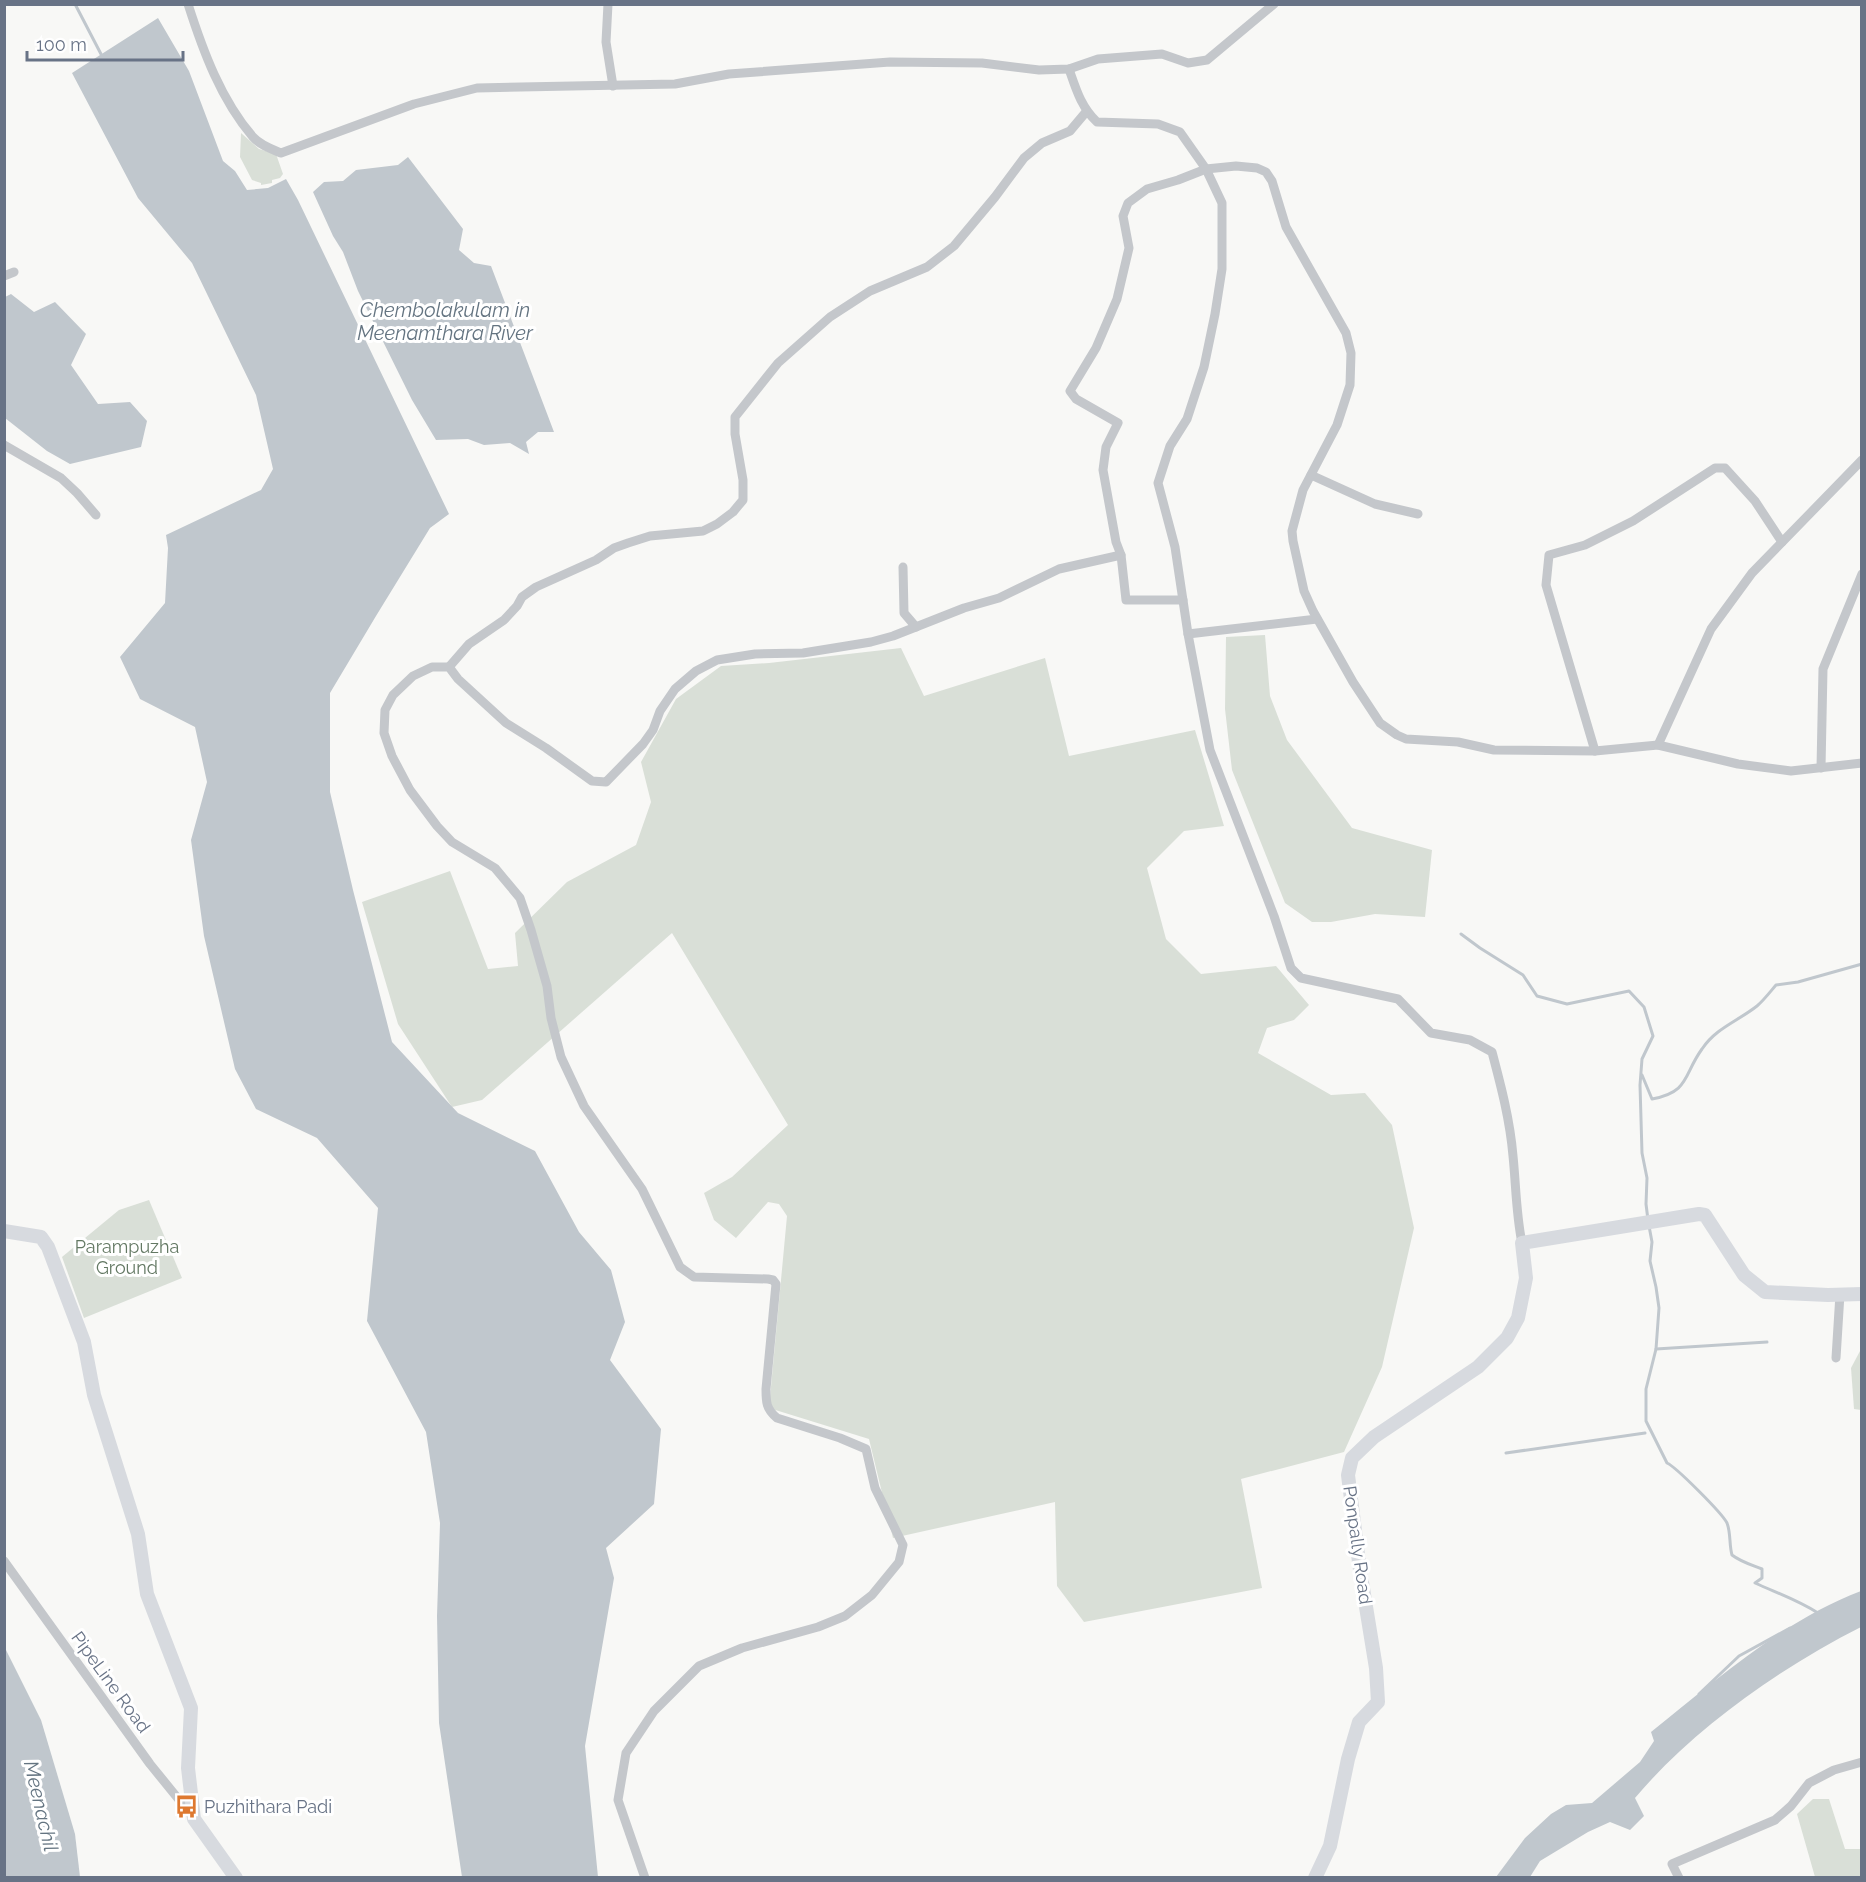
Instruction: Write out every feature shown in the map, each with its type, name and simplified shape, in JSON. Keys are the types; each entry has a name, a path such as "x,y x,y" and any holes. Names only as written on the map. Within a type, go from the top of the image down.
{"main road":[{"path":"1522,1243 1699,1214 1705,1215 1744,1275 1765,1292 1862,1294"},
{"path":"4,1231 40,1237 48,1247 84,1342 94,1395 138,1534 147,1594 191,1708 188,1768 194,1819 236,1878"},
{"name":"Ponpally Road","path":"1315,1878 1330,1846 1348,1759 1359,1722 1378,1702 1376,1668 1348,1476 1352,1458 1374,1437 1479,1367 1508,1338 1518,1318 1526,1278 1522,1243"}],"street":[{"path":"188,4 220,88 254,138 266,147 281,153 414,104 477,88 675,84 729,74 890,62 982,63 1039,70 1069,69 1098,60 1161,54 1188,63 1207,60 1274,4"},
{"path":"608,4 606,42 613,86"},
{"path":"1069,69 1086,112 1096,122 1158,124 1180,132 1206,169 1222,203 1222,269 1204,367 1187,419 1170,446 1158,483 1175,547 1188,634 1210,750 1291,968 1301,978 1398,999 1431,1033 1470,1040 1492,1052 1504,1097 1510,1134 1517,1218 1522,1243"},
{"path":"645,1878 618,1800 626,1754 654,1712 699,1666 742,1648 818,1627 845,1616 872,1595 899,1562 903,1545 875,1488 866,1449 840,1438 777,1418 768,1411 766,1389 776,1284 773,1280 768,1279 694,1278 680,1267 642,1189 585,1106 561,1057 551,1018 547,986 520,898 495,868 452,842 410,790 392,756 384,733 385,710 393,695 413,676 432,667 448,667 469,644 504,620 522,597 536,587 596,560 614,548 650,536 703,531 733,512 744,500 735,434 735,417 778,363 830,317 870,291 927,267 954,246 1024,158 1042,143 1070,131 1086,112"},
{"path":"1183,600 1126,600 1122,555 1116,542 1103,470 1106,447 1118,423 1076,399 1070,391 1096,348 1117,299 1129,248 1124,216 1128,203 1147,189 1206,169 1236,166 1257,168 1266,172 1272,181 1286,227 1346,333 1351,353 1350,385 1337,425 1302,490 1292,531 1304,591 1317,619 1353,682 1380,723 1396,735 1416,740 1458,742 1494,750 1595,751 1658,745 1748,765 1791,771 1862,763"},
{"path":"4,445 61,478 96,515"},
{"path":"1658,745 1711,629 1752,573 1862,460"},
{"path":"1595,751 1546,585 1549,555 1585,545 1633,521 1715,468 1725,468 1755,501 1782,542"},
{"path":"1311,475 1375,504 1418,514"},
{"path":"448,667 458,680 506,723 592,781 606,782 643,744 653,730 660,711 675,689 696,671 717,660 737,655 803,653 852,646 893,636 964,608 999,598 1059,569 1122,555"},
{"path":"903,567 904,613 916,627"},
{"path":"1821,768 1823,669 1862,574"},
{"path":"1188,634 1317,619"},
{"path":"1836,1358 1840,1294"},
{"name":"PipeLine Road","path":"4,1561 144,1755 194,1819"},
{"path":"1678,1878 1672,1864 1775,1820 1791,1806 1809,1783 1834,1770 1862,1762"}],"green space":[{"path":"241,133 259,149 276,154 283,174 280,178 272,180 272,183 261,185 252,180 240,157"},
{"path":"1265,635 1270,696 1287,740 1352,828 1432,850 1425,917 1375,914 1331,922 1312,922 1285,903 1232,770 1225,709 1226,637"},
{"path":"901,648 924,696 1045,658 1069,756 1195,730 1224,826 1184,831 1147,868 1166,939 1201,974 1276,966 1309,1005 1294,1020 1267,1028 1258,1053 1331,1095 1365,1093 1392,1125 1414,1228 1382,1367 1344,1452 1241,1479 1262,1588 1084,1622 1057,1586 1055,1502 893,1538 869,1439 769,1408 787,1216 779,1204 768,1202 736,1238 714,1220 704,1193 732,1177 788,1125 672,933 482,1100 452,1107 398,1024 362,902 450,871 488,969 518,966 515,933 567,882 636,845 651,802 641,762 676,699 721,666"},
{"name":"Parampuzha Ground","path":"149,1200 182,1278 84,1318 62,1257 119,1210"},
{"path":"1860,1351 1861,1410 1854,1409 1851,1368"},
{"path":"1813,1799 1829,1799 1845,1849 1861,1849 1861,1877 1815,1877 1797,1814"}],"water":[{"path":"158,18 189,71 223,161 235,171 247,190 268,188 286,179 449,514 430,528 330,693 330,792 392,1042 458,1113 535,1151 579,1232 611,1270 625,1322 610,1360 661,1429 654,1504 606,1548 614,1578 585,1746 598,1877 462,1877 439,1723 437,1616 440,1523 426,1432 367,1321 378,1208 317,1138 256,1109 235,1069 204,936 191,840 207,782 195,727 140,699 120,657 165,603 168,548 166,535 261,490 273,469 256,395 192,263 138,198 72,73"},
{"name":"Chembolakulam in Meenamthara River","path":"408,157 463,229 459,250 474,263 491,266 554,432 538,432 526,442 529,454 510,443 484,445 468,439 436,440 412,400 358,291 343,252 313,192 324,182 343,181 356,170 398,165"},
{"path":"11,294 34,312 55,302 86,334 71,365 98,404 130,402 147,421 141,447 70,464 47,451 5,418 5,297"},
{"path":"1861,1591 1861,1627 1830,1643 1769,1681 1711,1724 1658,1772 1635,1798 1644,1816 1630,1830 1610,1822 1588,1832 1540,1861 1530,1877 1496,1877 1525,1838 1551,1814 1566,1805 1592,1803 1640,1762 1654,1741 1651,1732 1726,1672 1805,1618"},
{"name":"Meenachil","path":"5,1648 41,1720 75,1834 80,1877 5,1877"}],"waterway":[{"path":"75,4 102,56"},
{"path":"1461,934 1523,975 1537,996 1567,1004 1629,991 1644,1007 1653,1036 1642,1059 1640,1085 1642,1153 1647,1178 1648,1220"},
{"path":"1642,1075 1652,1099 1673,1092 1680,1087 1708,1042 1721,1030 1757,1006 1776,985 1798,982 1862,964"},
{"path":"1649,1226 1652,1242 1650,1261 1659,1308 1656,1349 1646,1389 1646,1421 1667,1463 1698,1491 1727,1523 1732,1555 1762,1569 1762,1578 1755,1583 1795,1600 1818,1613"},
{"path":"1656,1349 1767,1342"},
{"path":"1506,1453 1645,1433"},
{"path":"1699,1694 1739,1656 1790,1628"}],"place":[{"name":"Puzhithara Padi","path":"186,1806"}]}
